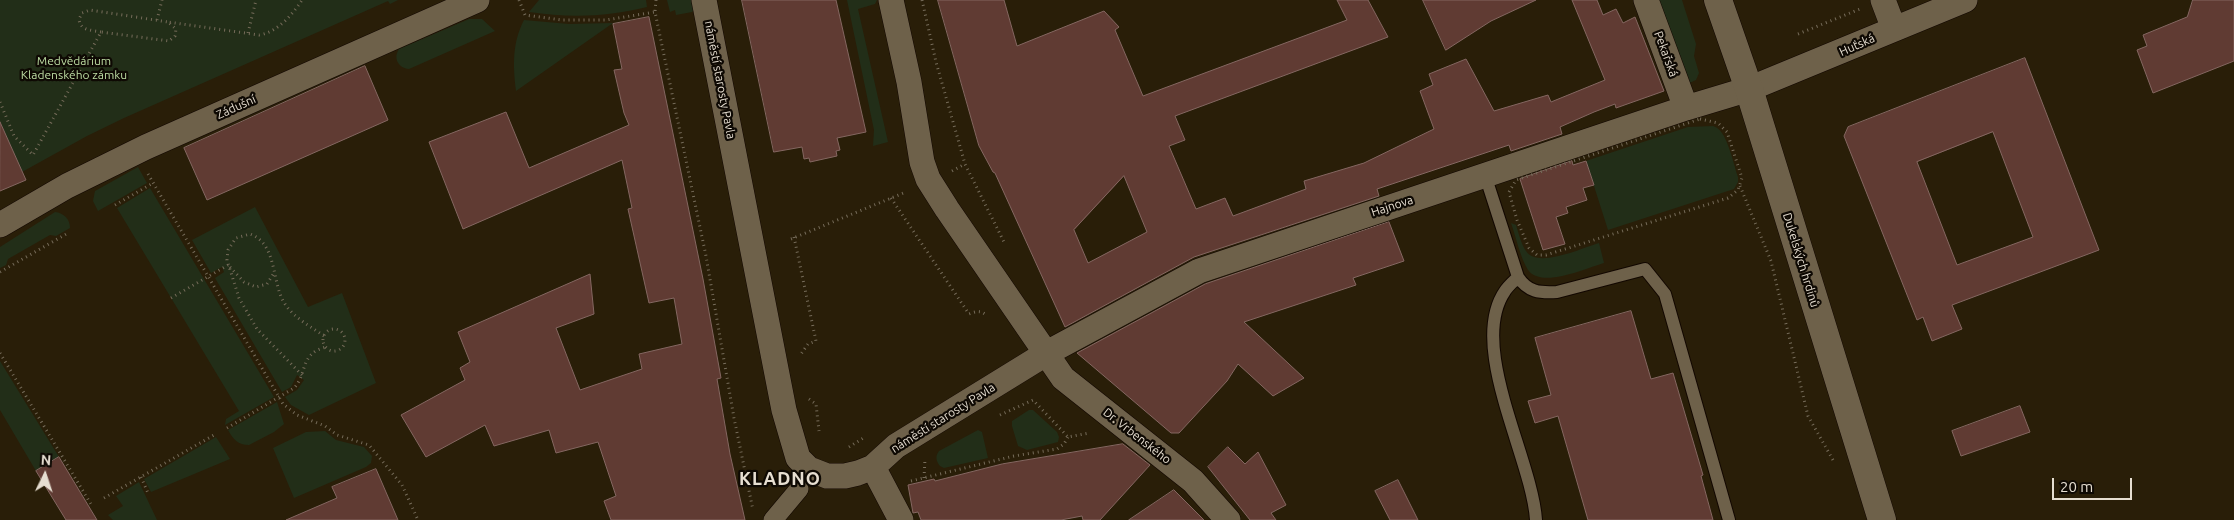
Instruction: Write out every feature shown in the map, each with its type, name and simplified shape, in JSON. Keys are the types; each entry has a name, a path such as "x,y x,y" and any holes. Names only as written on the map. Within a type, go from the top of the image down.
{"main road":[{"name":"Dukelských hrdinů","path":"1718,0 1749,90 1882,520"}],"street":[{"name":"Zádušní","path":"0,225 67,186 135,153 477,0"},
{"name":"náměstí starosty Pavla","path":"704,0 783,401 798,458 809,469 827,476 845,476 873,467 896,446 1047,353"},
{"path":"891,0 909,82 922,162 928,178 947,210 1047,353"},
{"name":"Pekařská","path":"1646,0 1686,108"},
{"name":"Huťská","path":"1749,90 1965,0"},
{"path":"1873,4 1894,29"},
{"name":"Hajnova","path":"1047,353 1199,271 1686,108 1749,90"},
{"name":"Dr. Vrbenského","path":"1047,353 1063,378 1192,481 1228,520"},
{"path":"873,467 901,520"},
{"path":"772,520 798,489"}],"lane":[{"path":"1485,175 1518,277 1524,286 1534,291 1556,292 1645,269 1665,294 1728,520"},
{"path":"1518,277 1505,291 1497,310 1494,331 1495,345 1502,393 1530,484 1536,520"}],"path":[{"path":"157,20 162,0"},
{"path":"248,34 256,0"},
{"path":"168,22 176,29 175,36 169,41 101,32 81,26 79,19 82,13 90,10 248,34 265,34 274,30 291,15 302,0"},
{"path":"518,0 525,15 562,20 606,20 655,12"},
{"path":"656,0 655,12 706,256 734,418 754,514"},
{"path":"922,0 936,62 965,164 1006,245"},
{"path":"1798,34 1873,4"},
{"path":"0,102 14,136 33,155 101,32"},
{"path":"1740,186 1732,195 1723,200 1542,256 1532,252 1529,248 1517,220 1509,192 1513,184 1520,178 1700,119 1718,123 1727,132 1742,178 1740,186 1771,261 1808,416 1835,463"},
{"path":"135,153 283,404 297,415 325,426 343,438 361,441 370,445 402,485 418,520"},
{"path":"116,205 153,183"},
{"path":"800,358 808,344 816,341 793,238 909,191"},
{"path":"891,198 969,314 976,311 983,312 992,322"},
{"path":"0,272 68,232"},
{"path":"302,375 263,336 251,321 232,279 228,265 227,255 233,241 240,236 250,234 260,239 274,272 280,293 289,309 324,336"},
{"path":"171,298 209,278 228,265"},
{"path":"228,265 244,282 256,288 267,284 274,272"},
{"path":"330,329 337,329 342,333 345,340 343,346 336,351 329,350 322,341 324,336 330,329"},
{"path":"227,428 294,388 302,375 303,366 310,356 319,349 326,347"},
{"path":"0,353 92,506"},
{"path":"804,394 816,404 820,439"},
{"path":"104,498 214,434"},
{"path":"904,483 1014,456 1057,448 1064,444 1068,437"},
{"path":"141,478 148,493"}],"green space":[{"name":"Medvědárium Kladenského zámku","path":"0,0 398,0 390,4 388,1 124,118 22,172 0,122"},
{"path":"539,0 646,0 647,7 603,15 559,15 529,12"},
{"path":"667,0 698,0 697,6 692,12 676,15 675,10 670,12"},
{"path":"847,0 877,0 875,4 858,9 888,142 873,146 874,130"},
{"path":"1655,0 1682,0 1696,44 1694,56 1699,73 1696,80 1685,85"},
{"path":"469,19 482,19 495,31 409,69 399,65 396,56 399,49"},
{"path":"524,20 569,24 613,23 516,91 514,73 515,46"},
{"path":"1713,126 1722,133 1732,156 1738,177 1738,182 1734,189 1608,230 1586,161 1688,127"},
{"path":"138,167 147,183 98,211 93,201 95,191"},
{"path":"150,188 274,397 225,425 226,419 239,411 117,208"},
{"path":"255,207 308,307 342,293 376,383 309,415 291,405 285,397 297,390 304,380 297,375 291,387 282,392 215,278 224,272 222,267 211,273 192,240"},
{"path":"55,212 66,217 70,228 56,236 50,235 8,259 6,265 0,268 0,247"},
{"path":"1511,223 1516,225 1526,251 1532,256 1549,258 1560,256 1599,243 1604,263 1564,276 1543,278 1535,275 1525,265"},
{"path":"0,361 59,457 36,471 0,410"},
{"path":"277,402 284,424 274,432 249,445 236,441 228,430"},
{"path":"1029,410 1033,410 1057,432 1058,442 1027,450 1018,446 1012,421"},
{"path":"978,430 982,432 988,458 944,468 940,466 936,459 939,451"},
{"path":"325,431 336,440 364,447 372,456 371,463 366,467 294,498 273,448 306,432"},
{"path":"216,437 230,459 151,492 144,479"},
{"path":"139,482 157,520 113,520 108,515 123,506 116,496"}],"building":[{"path":"742,0 836,0 866,132 837,138 840,150 836,151 837,156 810,162 809,158 804,159 802,147 774,152"},
{"path":"938,0 1004,0 1017,46 1104,11 1119,27 1115,30 1143,96 1347,20 1337,0 1368,0 1388,37 1175,116 1185,140 1169,146 1196,209 1225,198 1233,216 1306,189 1304,181 1364,163 1434,129 1420,91 1433,85 1429,74 1466,59 1494,111 1548,95 1551,102 1605,80 1572,0 1597,0 1603,15 1616,9 1623,23 1635,17 1664,91 1616,108 1615,104 1594,112 1560,127 1562,134 1511,151 1509,145 1377,189 1379,196 1194,257 1065,327 995,173 979,146","holes":["1124,176 1147,232 1088,263 1074,230"]},
{"path":"1423,0 1536,0 1491,21 1446,50"},
{"path":"2193,0 2234,0 2234,61 2153,93 2137,50 2147,46 2143,35 2187,17"},
{"path":"649,17 703,279 721,378 717,379 730,454 745,520 611,520 604,501 616,496 598,442 556,453 549,430 494,446 485,425 426,457 401,415 465,380 460,368 470,362 458,332 590,274 594,314 556,328 580,390 642,369 639,354 682,344 674,298 649,303 628,209 632,208 622,160 463,229 429,142 506,112 529,168 629,125 624,113 614,70 622,69 613,24"},
{"path":"2025,58 2099,250 1952,305 1962,329 1932,341 1923,317 1917,320 1844,136 1848,127","holes":["1993,132 2033,237 1957,265 1917,162"]},
{"path":"365,66 388,120 207,200 184,148"},
{"path":"0,122 26,180 0,191"},
{"path":"1572,161 1573,165 1586,161 1594,185 1583,188 1587,200 1566,207 1568,213 1556,217 1565,244 1543,250 1520,179"},
{"path":"1389,222 1404,261 1353,278 1356,285 1244,322 1304,378 1273,396 1238,364 1227,381 1179,433 1171,433 1077,353 1205,284"},
{"path":"1631,311 1651,379 1673,373 1703,475 1701,476 1713,520 1588,520 1558,416 1535,423 1528,401 1551,395 1535,338"},
{"path":"2020,406 2030,432 1961,456 1952,431"},
{"path":"1123,444 1150,465 1100,520 1083,520 1082,516 1061,520 921,520 918,512 913,513 908,485 934,479 935,481 1002,464"},
{"path":"1228,447 1245,464 1258,452 1286,505 1271,513 1276,520 1250,520 1208,467"},
{"path":"59,457 97,520 66,520 36,471"},
{"path":"376,469 398,520 286,520 337,498 332,487"},
{"path":"1398,480 1418,520 1390,520 1375,491"},
{"path":"1174,490 1204,520 1129,520"}],"district":[{"name":"KLADNO","path":"780,479"}]}
